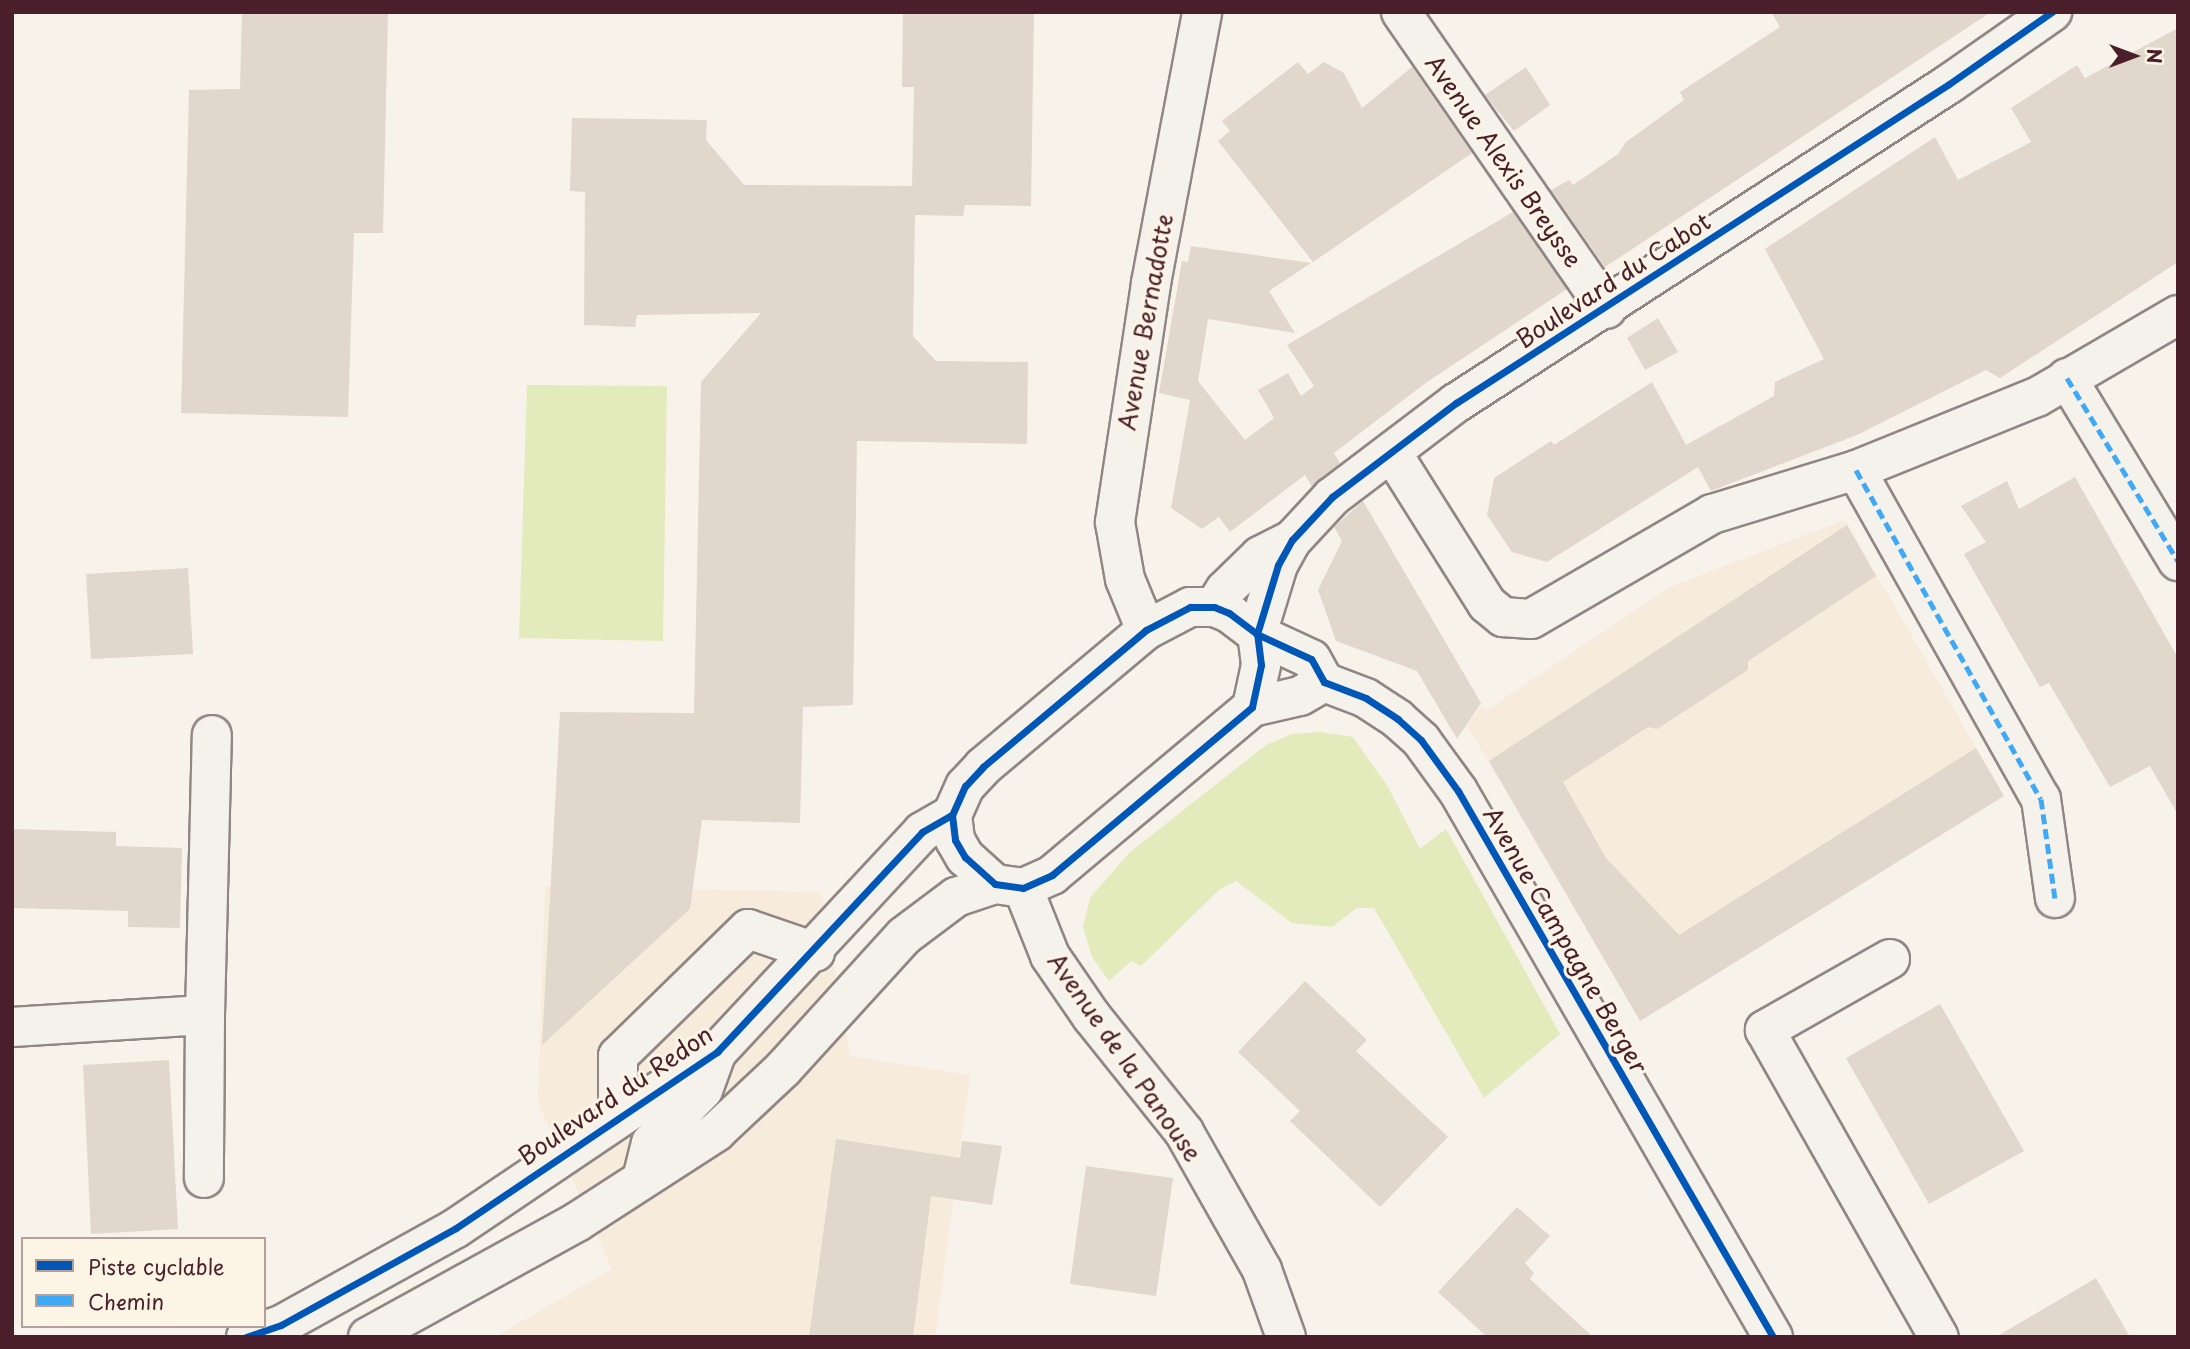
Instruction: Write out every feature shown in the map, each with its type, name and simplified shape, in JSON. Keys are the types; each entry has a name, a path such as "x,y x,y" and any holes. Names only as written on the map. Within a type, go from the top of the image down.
{"street":[{"name":"Avenue Bernadotte","path":"1146,630 1125,579 1115,522 1151,283 1202,12"},
{"name":"Avenue Alexis Breysse","path":"1401,12 1607,309"},
{"name":"Boulevard du Cabot","path":"1257,634 1278,565 1292,540 1332,497 1456,403 1607,309 2052,12"},
{"path":"1392,453 1487,604 1503,617 1531,619 1556,608 1712,514 1856,470 2037,397 2178,315"},
{"path":"2067,378 2178,561"},
{"path":"1856,470 2041,799 2055,898"},
{"name":"Boulevard du Cabot","path":"1214,607 1225,590 1260,556 1292,540"},
{"path":"1009,886 965,857 955,839 952,815 965,786 983,767 1146,630 1190,607 1214,607 1257,634 1311,659 1324,682 1300,696 1252,707"},
{"path":"386,1333 578,1222 716,1132 751,1102 904,936 956,897 1052,875 1234,726 1252,707 1261,665 1257,634"},
{"name":"Avenue Campagne Berger","path":"1324,682 1366,698 1398,719 1421,740 1458,792 1773,1337"},
{"path":"204,1178 212,735"},
{"name":"Boulevard du Redon","path":"246,1337 281,1325 456,1228 717,1052 815,952 922,832 952,815"},
{"name":"Avenue de la Panouse","path":"1009,886 1050,956 1092,1017 1184,1132 1262,1270 1286,1337"},
{"path":"618,1117 618,1056 748,929 815,952"},
{"path":"1890,959 1765,1030 1938,1337"},
{"path":"12,1027 205,1015"},
{"name":"Boulevard du Redon","path":"642,1179 651,1143 703,1090 717,1052"},
{"path":"386,1333 398,1284 419,1247"}],"shaded area":[{"path":"1845,520 2004,796 1640,1021 1467,725 1482,705 1487,710 1672,586"},
{"path":"545,886 821,892 850,1056 970,1075 935,1337 495,1337 612,1269 538,1102"}],"green space":[{"path":"527,385 667,386 663,641 519,638"},
{"path":"1321,732 1353,737 1388,787 1420,849 1446,829 1560,1034 1484,1098 1374,908 1357,908 1332,927 1292,923 1236,881 1220,889 1141,966 1131,961 1109,981 1092,957 1083,927 1090,898 1130,852 1266,745 1292,734"}],"building":[{"path":"242,12 388,12 383,233 354,233 348,417 181,413 189,90 240,89"},
{"path":"903,12 1034,12 1031,206 965,205 963,216 915,215 913,336 936,361 1028,362 1027,444 857,441 853,705 803,707 800,823 702,820 690,909 542,1045 560,712 694,713 701,382 761,313 637,315 635,327 584,325 585,192 570,191 572,118 707,120 706,140 744,185 912,186 914,87 902,87"},
{"path":"1771,12 1991,12 1605,267 1551,190 1569,180 1573,185 1618,154 1626,142 1684,100 1680,92 1780,27"},
{"path":"2178,28 2178,262 2000,378 1986,370 1857,435 1711,491 1698,467 1547,562 1512,552 1487,515 1494,478 1551,441 1554,445 1652,382 1686,445 1774,396 1775,382 1824,359 1765,249 1935,137 1958,180 2031,142 2011,108 2077,65 2085,78"},
{"path":"1298,62 1308,74 1324,62 1344,73 1362,108 1412,67 1472,153 1313,262 1218,141 1230,131 1222,121"},
{"path":"1526,67 1550,105 1514,131 1485,95"},
{"path":"1513,212 1567,289 1427,382 1334,453 1340,463 1312,487 1305,475 1230,532 1219,517 1202,529 1171,508 1190,400 1159,393 1182,261 1188,262 1191,246 1311,263 1269,291 1295,333 1208,319 1198,381 1245,440 1274,418 1258,390 1288,373 1301,396 1314,386 1287,345"},
{"path":"1658,318 1678,352 1645,370 1627,338"},
{"path":"2075,477 2178,658 2178,815 2150,766 2110,787 2049,683 2040,687 1964,554 1986,542 1961,506 2007,481 2019,509"},
{"path":"1363,501 1481,703 1457,739 1417,671 1336,641 1318,590 1342,541 1334,527"},
{"path":"1847,525 1876,576 1748,661 1748,670 1657,729 1648,727 1563,782 1606,858 1679,935 1976,748 2004,796 1640,1021 1489,761"},
{"path":"188,568 193,654 91,659 86,574"},
{"path":"12,829 116,832 116,846 182,848 180,928 128,927 128,911 12,908"},
{"path":"1305,981 1367,1040 1356,1051 1448,1137 1380,1207 1290,1121 1300,1111 1238,1052"},
{"path":"1940,1004 2024,1151 1929,1204 1846,1058"},
{"path":"169,1060 178,1229 91,1234 83,1065"},
{"path":"836,1139 960,1158 962,1141 1002,1146 992,1205 931,1196 913,1337 809,1337"},
{"path":"1086,1166 1173,1178 1156,1296 1070,1284"},
{"path":"1517,1207 1550,1236 1525,1263 1534,1273 1530,1279 1593,1337 1487,1337 1438,1292"},
{"path":"2096,1278 2130,1337 1996,1337"}],"marked path":[{"path":"2067,378 2178,561"},
{"path":"1856,470 2041,799 2055,898"}],"cycle path":[{"path":"1773,1337 1458,791 1421,740 1398,719 1366,698 1324,682 1311,659 1257,634 1229,613 1214,607 1190,607 1146,630 983,767 965,786 952,815 955,840 965,857 995,884 1023,888 1052,875 1252,707 1261,665 1257,634 1278,565 1292,540 1332,497 1456,403 1949,84 2052,12"},
{"path":"246,1337 281,1325 456,1228 717,1052 922,832 952,815"}]}
